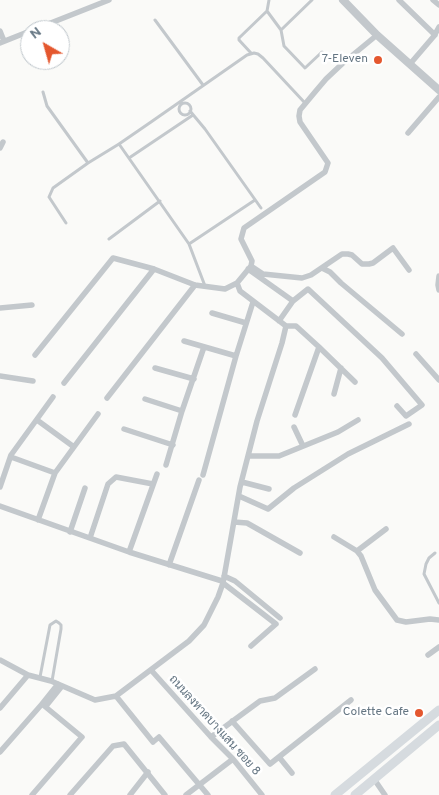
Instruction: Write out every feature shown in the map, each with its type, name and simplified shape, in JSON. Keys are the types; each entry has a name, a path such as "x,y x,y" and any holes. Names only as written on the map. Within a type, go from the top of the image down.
{"main road":[{"path":"335,795 439,710"},
{"path":"355,795 439,725"}],"street":[{"path":"59,20 109,0"},
{"path":"343,0 377,35 439,90"},
{"path":"399,0 434,35"},
{"path":"433,0 439,5"},
{"path":"410,64 439,28"},
{"path":"0,31 2,42 20,35"},
{"path":"35,355 113,258 154,269 195,285 225,290 237,283 250,267 252,261 241,239 244,228 324,172 328,163 300,122 300,110 314,92 343,63 377,35"},
{"path":"408,133 439,97"},
{"path":"250,267 263,274 302,278 311,275 344,253 352,255 362,264 369,264 393,248 409,270"},
{"path":"250,267 293,300"},
{"path":"322,268 330,272 402,334"},
{"path":"64,383 154,269"},
{"path":"439,276 439,290"},
{"path":"237,283 240,291 279,321 286,326 296,326 355,382"},
{"path":"107,398 195,285"},
{"path":"279,321 293,300 308,289 382,358 422,406 406,416 397,406"},
{"path":"169,565 201,478 253,302"},
{"path":"0,308 32,305"},
{"path":"212,313 246,323"},
{"path":"0,660 28,675 57,684 95,700 116,696 189,642 204,625 218,597 223,580 239,496 257,421 286,326"},
{"path":"184,341 236,356"},
{"path":"166,465 204,347"},
{"path":"295,415 319,347"},
{"path":"416,354 439,380"},
{"path":"155,368 194,380"},
{"path":"334,394 341,368"},
{"path":"0,376 33,381"},
{"path":"0,487 11,457 53,397"},
{"path":"145,399 182,411"},
{"path":"38,520 55,473 98,414"},
{"path":"37,420 74,446"},
{"path":"249,456 279,456 338,432 358,420"},
{"path":"239,496 268,509 294,488 348,454 409,424"},
{"path":"294,427 303,446"},
{"path":"124,429 173,445"},
{"path":"11,457 55,473"},
{"path":"129,552 157,474"},
{"path":"90,538 108,484 116,478 153,484"},
{"path":"242,482 269,489"},
{"path":"70,532 85,488"},
{"path":"0,506 169,565 223,580 235,580 280,618"},
{"path":"234,522 247,523 300,553"},
{"path":"357,551 386,529"},
{"path":"334,537 357,551 361,556 375,590 397,620 406,622 430,619 439,620"},
{"path":"223,580 276,624 251,646"},
{"path":"428,655 439,647"},
{"path":"211,737 260,701 276,698 315,669"},
{"name":"ถนนลงหาดบางแสน ซอย 8","path":"151,670 233,759 262,795"},
{"path":"0,708 28,675"},
{"path":"0,752 44,705 57,684"},
{"path":"116,696 153,742 160,737 208,795"},
{"path":"232,721 270,764 351,700"},
{"path":"32,795 82,737 44,705"},
{"path":"70,795 113,746 124,744 165,795"},
{"path":"279,757 292,773"},
{"path":"186,795 233,759"},
{"path":"130,795 148,772"},
{"path":"374,780 385,795"}],"lane":[{"path":"269,0 267,11 239,40 251,53 258,54 263,58 305,104"},
{"path":"281,30 312,0"},
{"path":"267,11 281,30 284,46 305,68 322,52"},
{"path":"155,20 203,85"},
{"path":"66,223 48,197 53,188 251,53"},
{"path":"43,92 47,106 88,163"},
{"path":"188,96 187,103 190,106 190,111 261,208"},
{"path":"179,110 181,104 187,103"},
{"path":"174,107 184,114 188,114 190,111"},
{"path":"129,158 193,115"},
{"path":"119,144 189,244 205,287"},
{"path":"189,244 255,200"},
{"path":"110,239 160,201"},
{"path":"435,554 429,558 424,574 439,603"},
{"path":"40,678 50,625 56,621 61,625 57,684"}],"place":[{"name":"7-Eleven","path":"378,60"},
{"name":"Colette Cafe","path":"419,713"}]}
